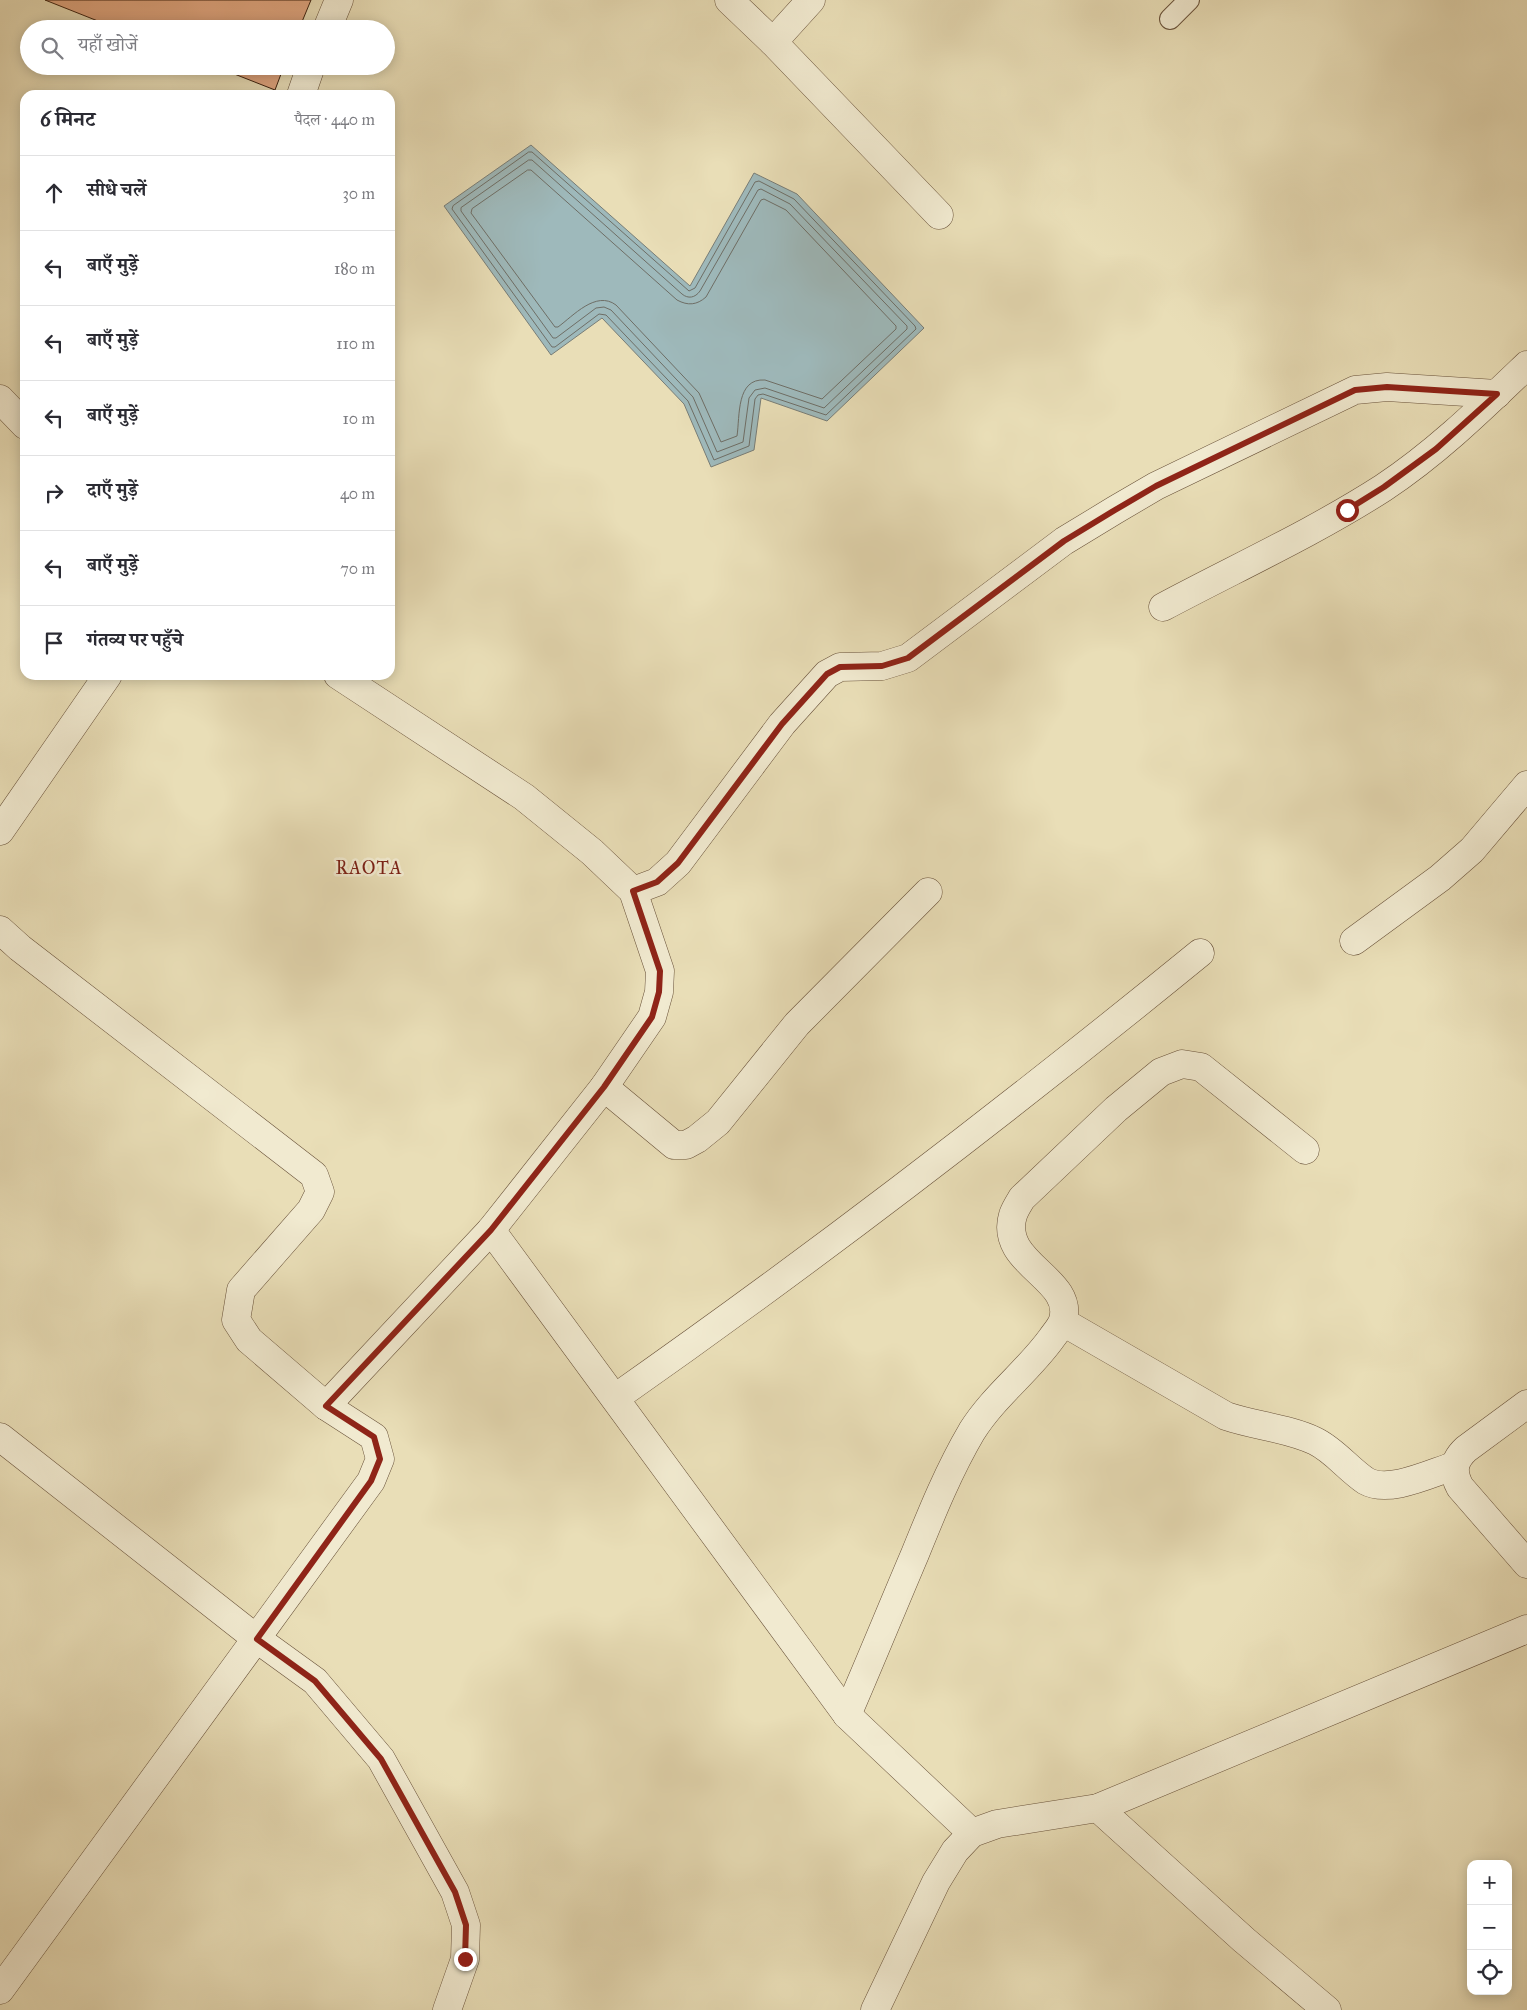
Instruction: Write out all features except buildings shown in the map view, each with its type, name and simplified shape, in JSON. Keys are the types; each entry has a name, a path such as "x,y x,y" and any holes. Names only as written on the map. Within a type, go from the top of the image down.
{"street":[{"path":"331,20 339,0"},
{"path":"729,0 773,42 939,215"},
{"path":"773,42 810,0"},
{"path":"303,90 308,75"},
{"path":"1163,607 1347,510 1384,487 1436,449 1527,365"},
{"path":"633,891 657,882 678,863 782,724 827,674 840,667 882,666 908,658 1064,541 1115,510 1156,486 1355,390 1387,387 1497,394"},
{"path":"0,399 20,420"},
{"path":"0,831 105,680"},
{"path":"326,1406 491,1230 604,1087 652,1017 659,992 660,971 633,891 592,852 524,797 346,680"},
{"path":"1354,941 1440,878 1472,850 1527,785"},
{"path":"604,1087 674,1145 686,1145 697,1139 718,1122 797,1024 928,892"},
{"path":"0,930 35,960 314,1175 320,1192 312,1210 241,1290 236,1320 249,1340 326,1406 374,1437 380,1459 371,1481 0,1990"},
{"path":"615,1398 722,1323 890,1197 1079,1052 1200,953"},
{"path":"847,1715 950,1470 973,1430 994,1401 1042,1350 1063,1322 1065,1308 1061,1296 1019,1252 1012,1238 1011,1227 1014,1214 1022,1198 1116,1109 1161,1072 1182,1064 1201,1067 1305,1150"},
{"path":"491,1230 847,1715 972,1833"},
{"path":"1063,1322 1226,1416 1249,1424 1293,1433 1316,1442 1367,1481 1384,1486 1402,1483 1454,1466"},
{"path":"1527,1404 1466,1449 1459,1456 1454,1466 1454,1477 1460,1487 1527,1564"},
{"path":"0,1436 257,1639 315,1681 381,1759 455,1892 466,1925 465,1959 448,2010"},
{"path":"875,2010 936,1882 955,1851 972,1833 997,1824 1098,1808 1527,1629"},
{"path":"1098,1808 1244,1940 1327,2010"}],"lane":[{"path":"1170,19 1189,0"}],"water":[{"path":"531,145 690,286 754,173 797,194 924,328 827,421 761,398 754,450 711,467 684,404 602,318 551,355 444,206"}],"district":[{"name":"RAOTA","path":"369,868"}],"route":[{"path":"465,1959 466,1925 455,1892 381,1759 315,1681 257,1639 371,1481 380,1459 374,1437 326,1406 491,1230 604,1087 652,1017 659,992 660,971 633,891 657,882 678,863 782,724 827,674 840,667 882,666 894,664 908,658 1064,541 1115,510 1156,486 1355,390 1387,387 1497,394 1436,449 1384,487 1347,510"}]}
